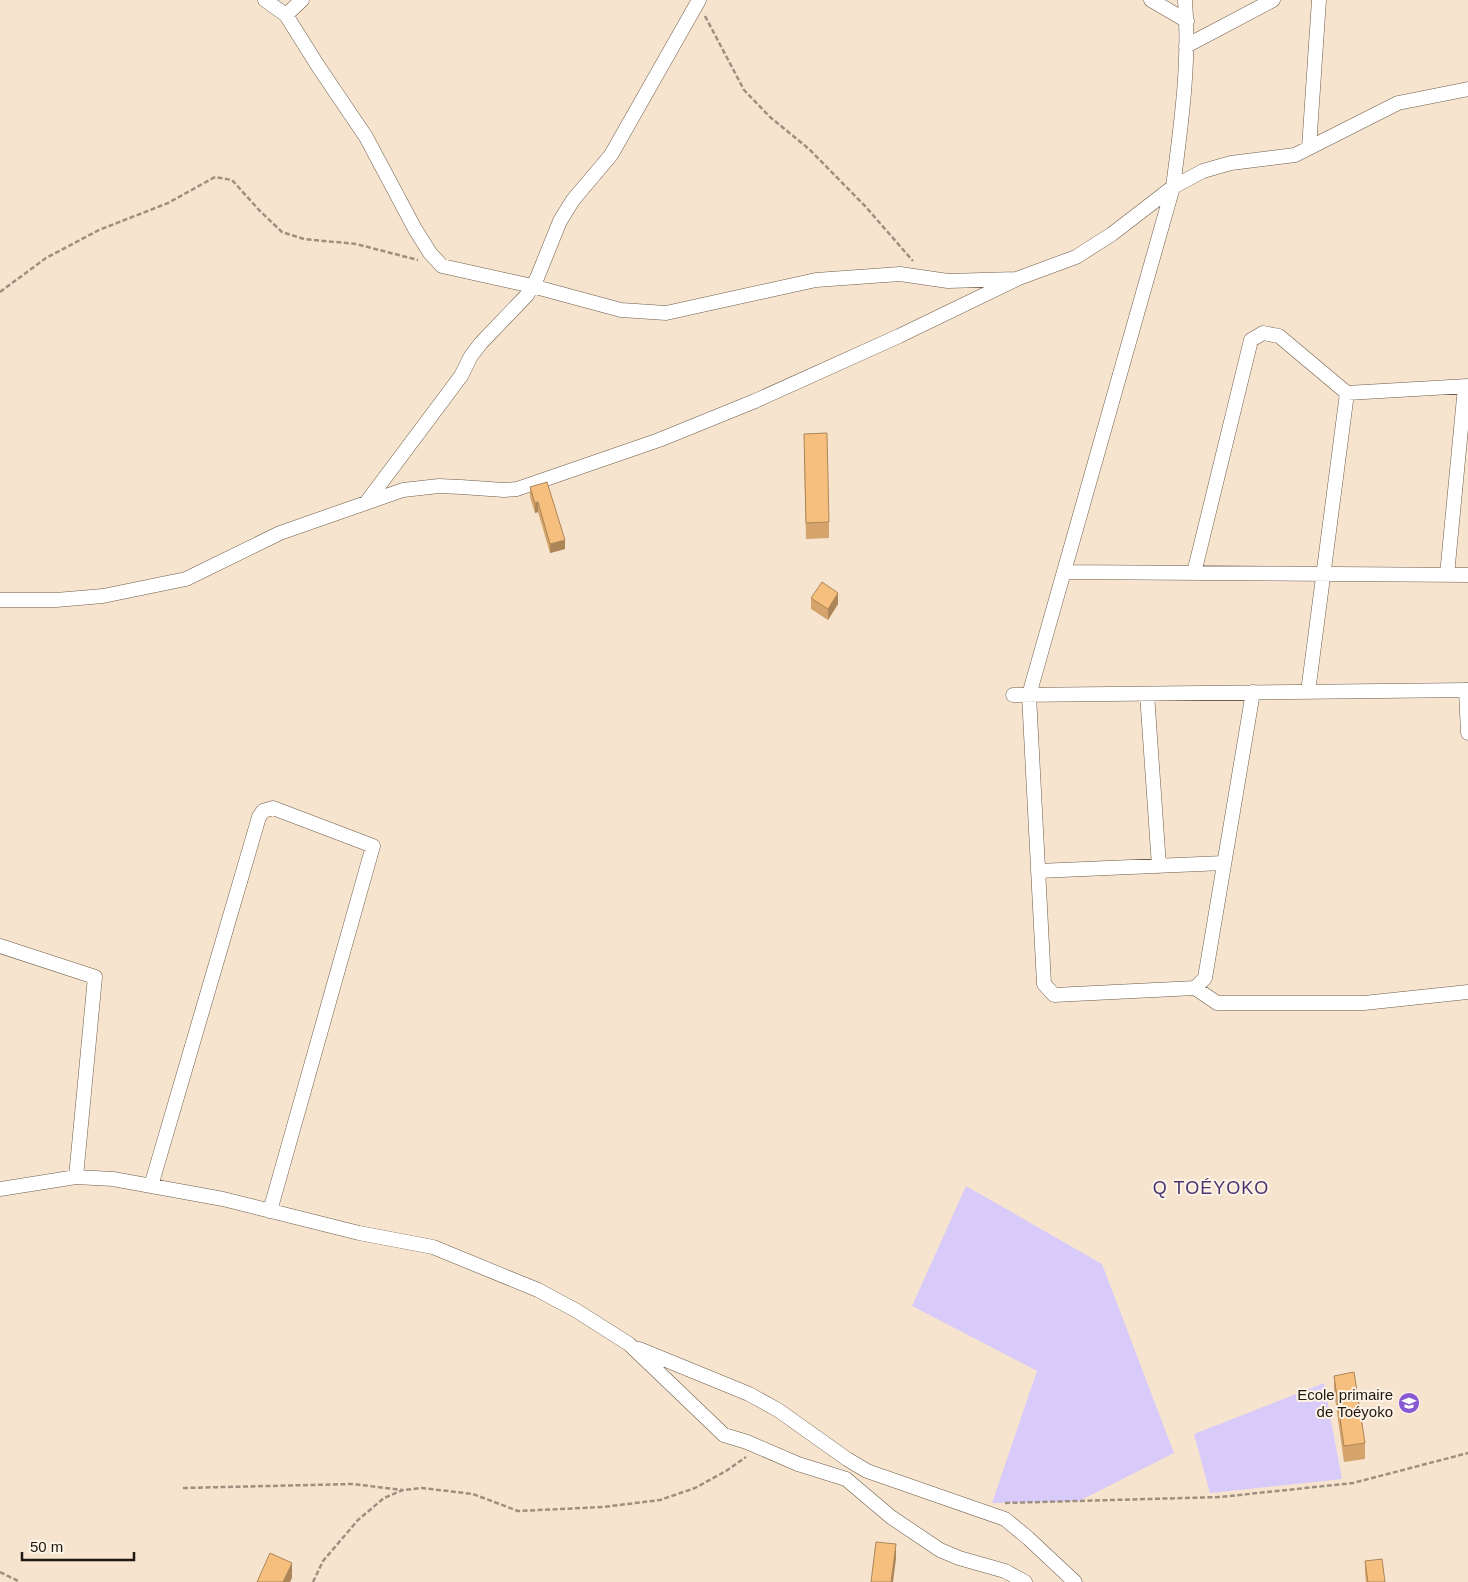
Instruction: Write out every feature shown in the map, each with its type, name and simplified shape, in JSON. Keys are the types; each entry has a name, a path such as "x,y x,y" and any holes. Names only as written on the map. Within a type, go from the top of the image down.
{"street":[{"path":"265,0 286,15 366,137 415,229 430,253 442,266 532,286 622,310 666,313 816,280 900,274 948,281 1019,278"},
{"path":"286,15 302,0"},
{"path":"1151,0 1187,21"},
{"path":"1185,0 1187,21 1184,105 1173,188 1029,695 1044,984 1054,995 1195,988 1217,1003 1364,1004 1468,992"},
{"path":"1186,46 1273,0"},
{"path":"1309,148 1319,0"},
{"path":"366,503 461,376 471,356 527,294 537,278 560,221 573,200 611,155 699,2"},
{"path":"0,600 56,600 103,596 186,579 280,533 403,490 439,486 517,489 659,440 755,401 914,329 1019,278 1076,257 1112,234 1173,188 1204,171 1231,164 1295,155 1398,103 1468,90"},
{"path":"1194,573 1252,340 1263,333 1279,336 1347,393 1466,386 1447,574"},
{"path":"1308,692 1347,393"},
{"path":"1064,572 1468,575"},
{"path":"1013,695 1467,690 1468,733"},
{"path":"1195,988 1205,978 1253,692"},
{"path":"1148,694 1159,866"},
{"path":"151,1186 259,817 263,811 273,808 373,846 270,1211"},
{"path":"1038,871 1224,863"},
{"path":"0,946 95,977 76,1177"},
{"path":"0,1189 76,1177 113,1179 223,1199 359,1233 433,1247 538,1290 577,1311 629,1344 749,1394 778,1410 867,1471 1005,1519 1075,1582"},
{"path":"629,1344 724,1434 798,1464 846,1479 891,1517 940,1550 959,1558 1005,1571 1025,1582"}],"path":[{"path":"699,2 744,90 770,117 809,149 865,206 910,257 925,278"},
{"path":"0,292 46,258 92,234 168,203 215,177 232,180 282,232 304,239 356,244 442,266"},
{"path":"183,1488 353,1484 403,1490 422,1488 473,1494 518,1511 603,1507 660,1500 695,1488 726,1471 759,1447"},
{"path":"1002,1503 1220,1497 1353,1483 1468,1453"},
{"path":"313,1582 323,1561 358,1520 384,1498 403,1490"},
{"path":"0,1572 20,1582"}],"shaded area":[{"path":"966,1186 1102,1264 1174,1453 1079,1501 992,1503 1037,1371 912,1306"},
{"path":"1324,1383 1342,1479 1210,1493 1194,1434"}],"building":[{"path":"827,433 829,522 806,523 804,434"},
{"path":"547,482 565,540 550,544 538,502 535,503 530,487"},
{"path":"822,582 838,593 828,609 811,598"},
{"path":"1354,1372 1365,1443 1344,1446 1334,1376"},
{"path":"876,1542 896,1544 891,1582 871,1582"},
{"path":"270,1553 292,1563 283,1582 257,1582"},
{"path":"1382,1559 1385,1582 1368,1582 1365,1561"}],"place":[{"name":"Ecole primaire de Toéyoko","path":"1409,1403"}],"district":[{"name":"Q TOÉYOKO","path":"1211,1188"}]}
